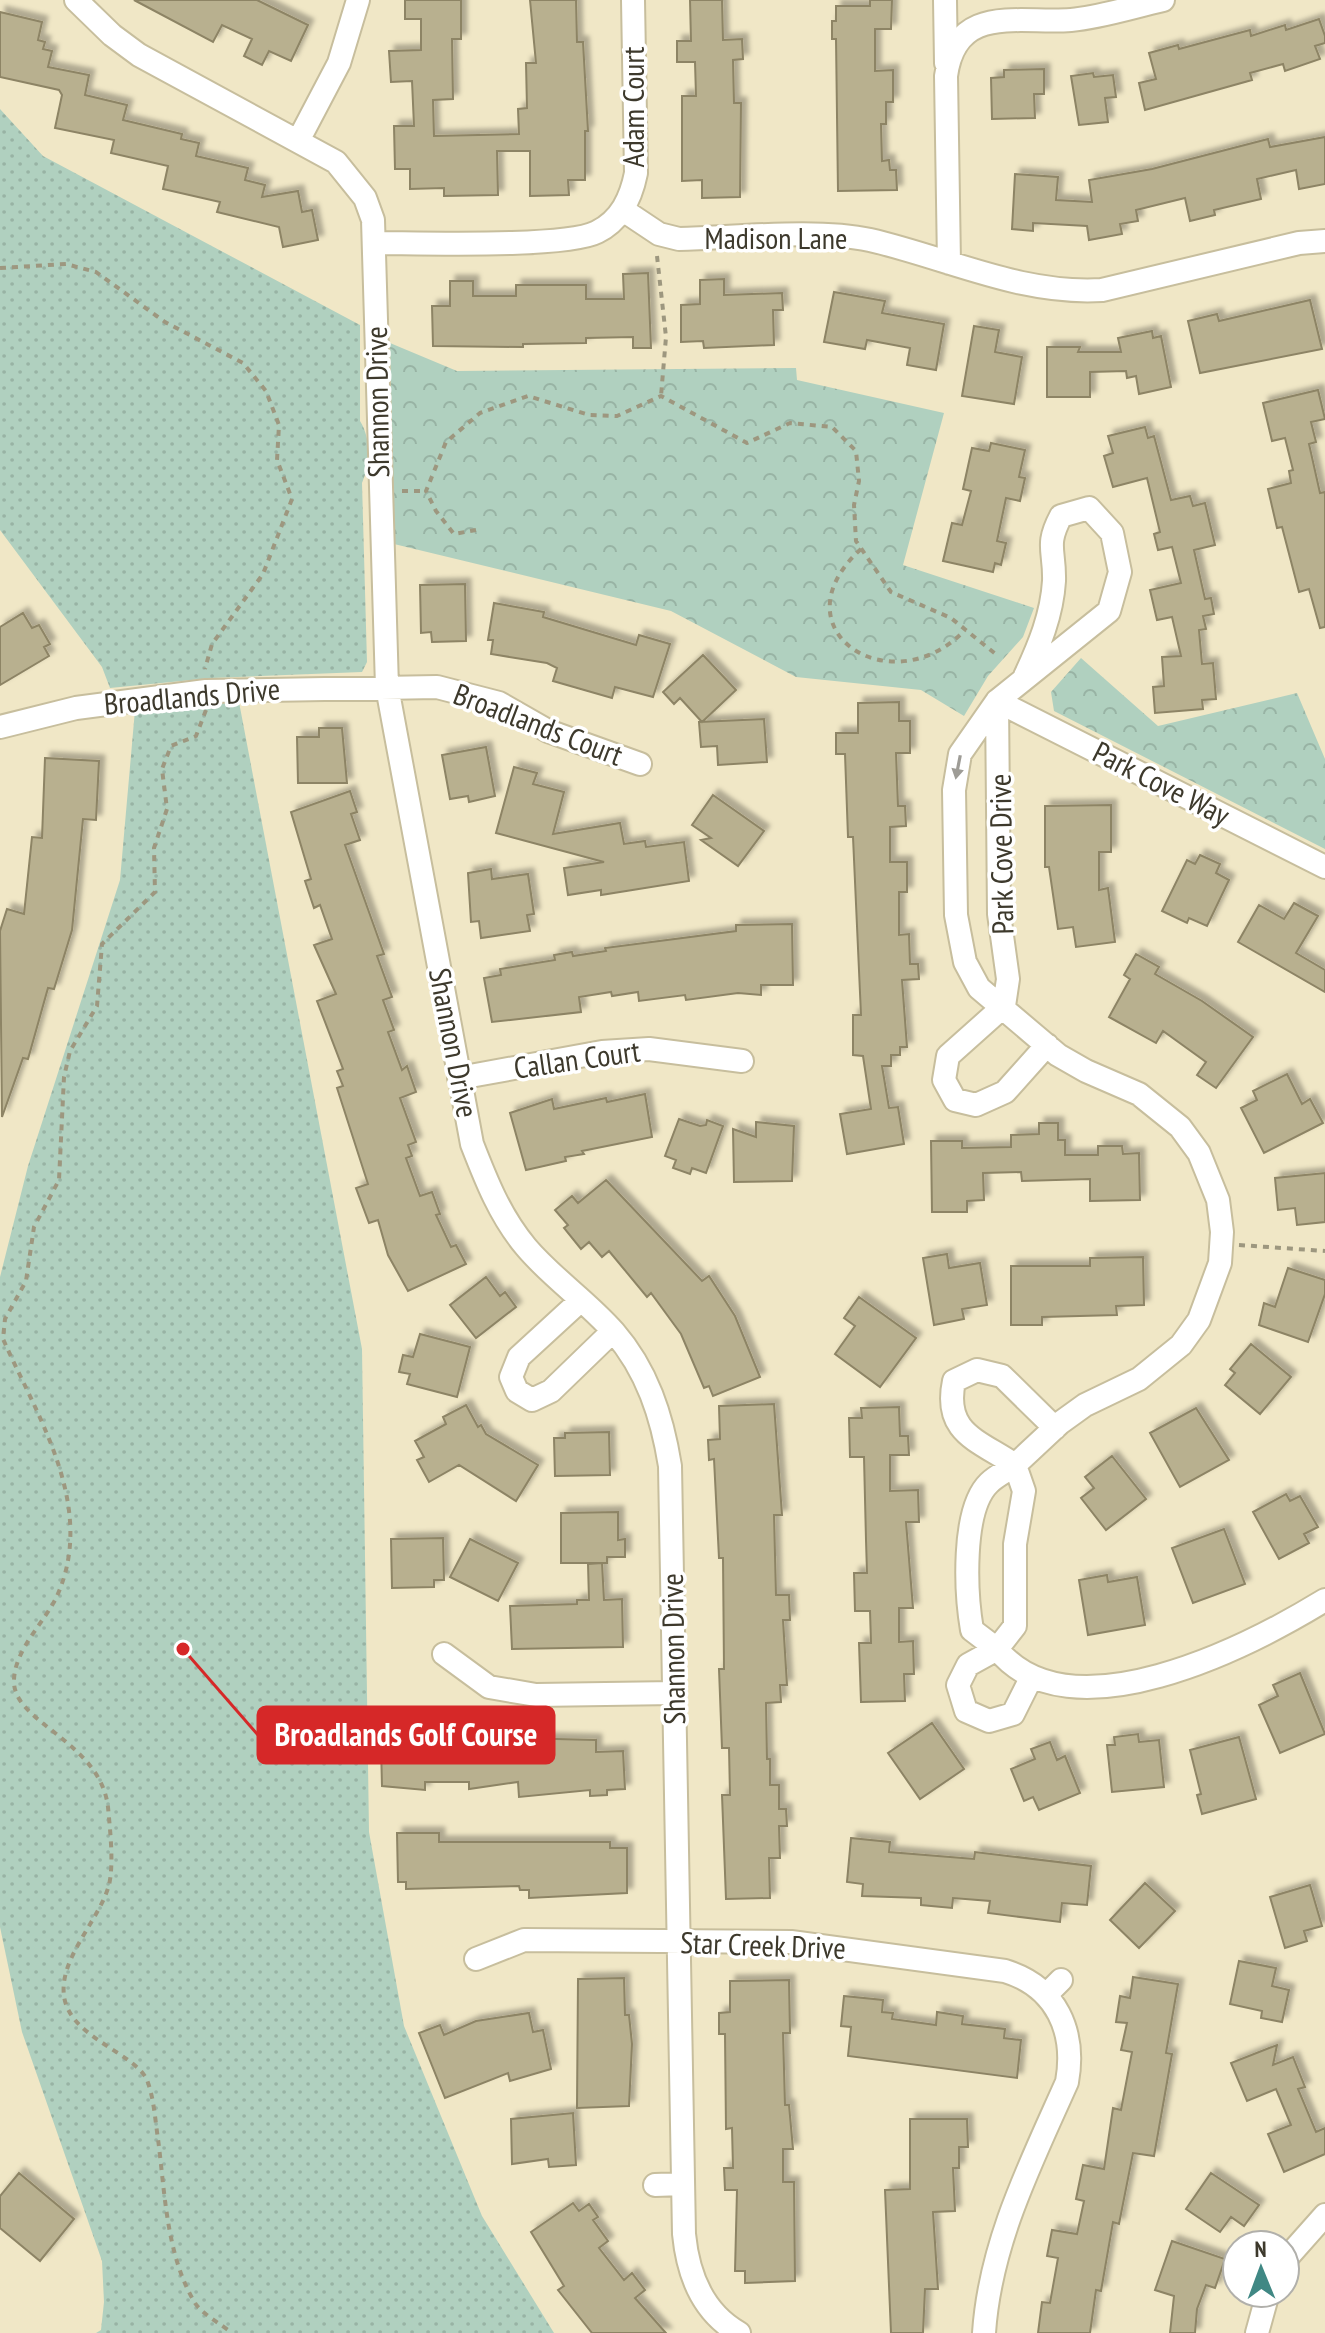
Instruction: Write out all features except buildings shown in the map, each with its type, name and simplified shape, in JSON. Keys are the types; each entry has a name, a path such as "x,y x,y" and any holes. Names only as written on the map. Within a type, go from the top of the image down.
{"street":[{"name":"Shannon Drive","path":"76,0 112,35 139,55 336,162 353,179 365,198 375,243 387,687 472,1144 505,1217 548,1272 613,1331 636,1362 653,1396 667,1443 670,1466 686,2250 692,2277 719,2322 739,2333"},
{"path":"298,141 339,63 358,0"},
{"name":"Adam Court","path":"623,210 632,194 636,173 633,0"},
{"path":"945,0 949,263"},
{"path":"946,76 953,48 960,38 982,24 1163,0"},
{"path":"375,243 576,239 595,233 623,210"},
{"name":"Madison Lane","path":"623,210 659,234 679,239 838,236 868,240 1021,284 1070,292 1102,290 1299,243 1325,241"},
{"name":"Park Cove Drive","path":"1025,676 1042,640 1050,610 1054,581 1050,537 1061,516 1089,508 1112,533 1120,572 1109,611 1061,653 1025,676 997,701 971,734 960,754 954,790 956,915 965,962 979,988 1047,1045 1086,1071 1139,1094 1180,1127 1210,1176 1218,1200 1221,1244 1212,1294 1181,1345 1139,1379 1085,1405 1015,1465 986,1485 970,1529 965,1588 972,1630 1031,1678 1050,1685 1071,1687 1124,1682 1177,1671 1222,1656 1271,1633 1325,1600"},
{"name":"Broadlands Drive","path":"0,727 76,708 206,691 387,687"},
{"name":"Broadlands Court","path":"387,687 437,687 470,693 499,703 548,731 640,764"},
{"name":"Park Cove Drive","path":"997,701 999,914 1008,979 1004,1006"},
{"name":"Park Cove Way","path":"997,701 1325,867"},
{"path":"1004,1006 948,1056 944,1080 955,1100 976,1105 1005,1092 1047,1045"},
{"name":"Callan Court","path":"459,1078 602,1052 649,1049 742,1061"},
{"path":"580,1301 519,1357 511,1377 517,1391 532,1400 551,1391 613,1331"},
{"path":"1031,1678 1013,1714 989,1721 966,1711 958,1685 968,1665 997,1649 1015,1626 1015,1544 1024,1491 1015,1465 959,1428 949,1405 954,1381 977,1370 1002,1376 1055,1428"},
{"path":"444,1654 489,1687 536,1695 675,1693"},
{"name":"Star Creek Drive","path":"476,1959 524,1940 825,1944 1005,1971 1031,1983 1054,1987 1069,2037 1071,2060 1067,2082 1003,2234 991,2280 984,2333"},
{"path":"655,2185 683,2184"},
{"path":"1301,2242 1325,2215"},
{"path":"1257,2333 1264,2309"}],"path":[{"path":"657,256 666,337 661,396"},
{"path":"0,268 66,264 96,272 165,322 243,363 266,391 279,425 277,460 292,499 263,574 212,644 204,674 206,715 196,736 171,746 162,769 167,809 154,848 155,892 102,944 97,1006 70,1051 64,1077 59,1180 34,1227 26,1281 5,1319 3,1339 58,1463 70,1499 66,1564 57,1595 17,1663 13,1682 20,1702 76,1747 97,1772 108,1804 110,1882 98,1914 70,1964 64,1996 76,2022 146,2076 154,2106 171,2242 196,2304 232,2333"},
{"path":"476,530 454,534 436,511 426,491 446,442 480,413 528,396 589,415 617,416 661,396"},
{"path":"661,396 747,443 790,423 832,427 856,451 859,481 854,505 856,541 891,592 951,618 998,656"},
{"path":"402,491 426,491"},
{"path":"861,549 842,567 830,589 829,613 840,637 861,654 890,664 926,658 951,645 965,630"},
{"path":"1221,1244 1325,1251"}],"green space":[{"path":"0,109 43,156 360,325 360,421 368,451 362,483 367,662 362,672 212,678 110,688 102,667 0,530"},
{"path":"390,343 457,371 796,368 797,380 944,413 903,565 1034,608 1023,637 988,676 964,716 921,690 796,677 671,611 394,544"},
{"path":"1081,658 1158,726 1297,693 1325,759 1325,849 1054,711 1051,692"},
{"path":"239,702 362,1349 369,1832 404,2026 482,2216 554,2333 96,2333 101,2330 104,2302 102,2261 22,2032 0,1927 0,1277 28,1166 120,880 135,710"}],"place":[{"name":"Broadlands Golf Course","path":"183,1649"}]}
